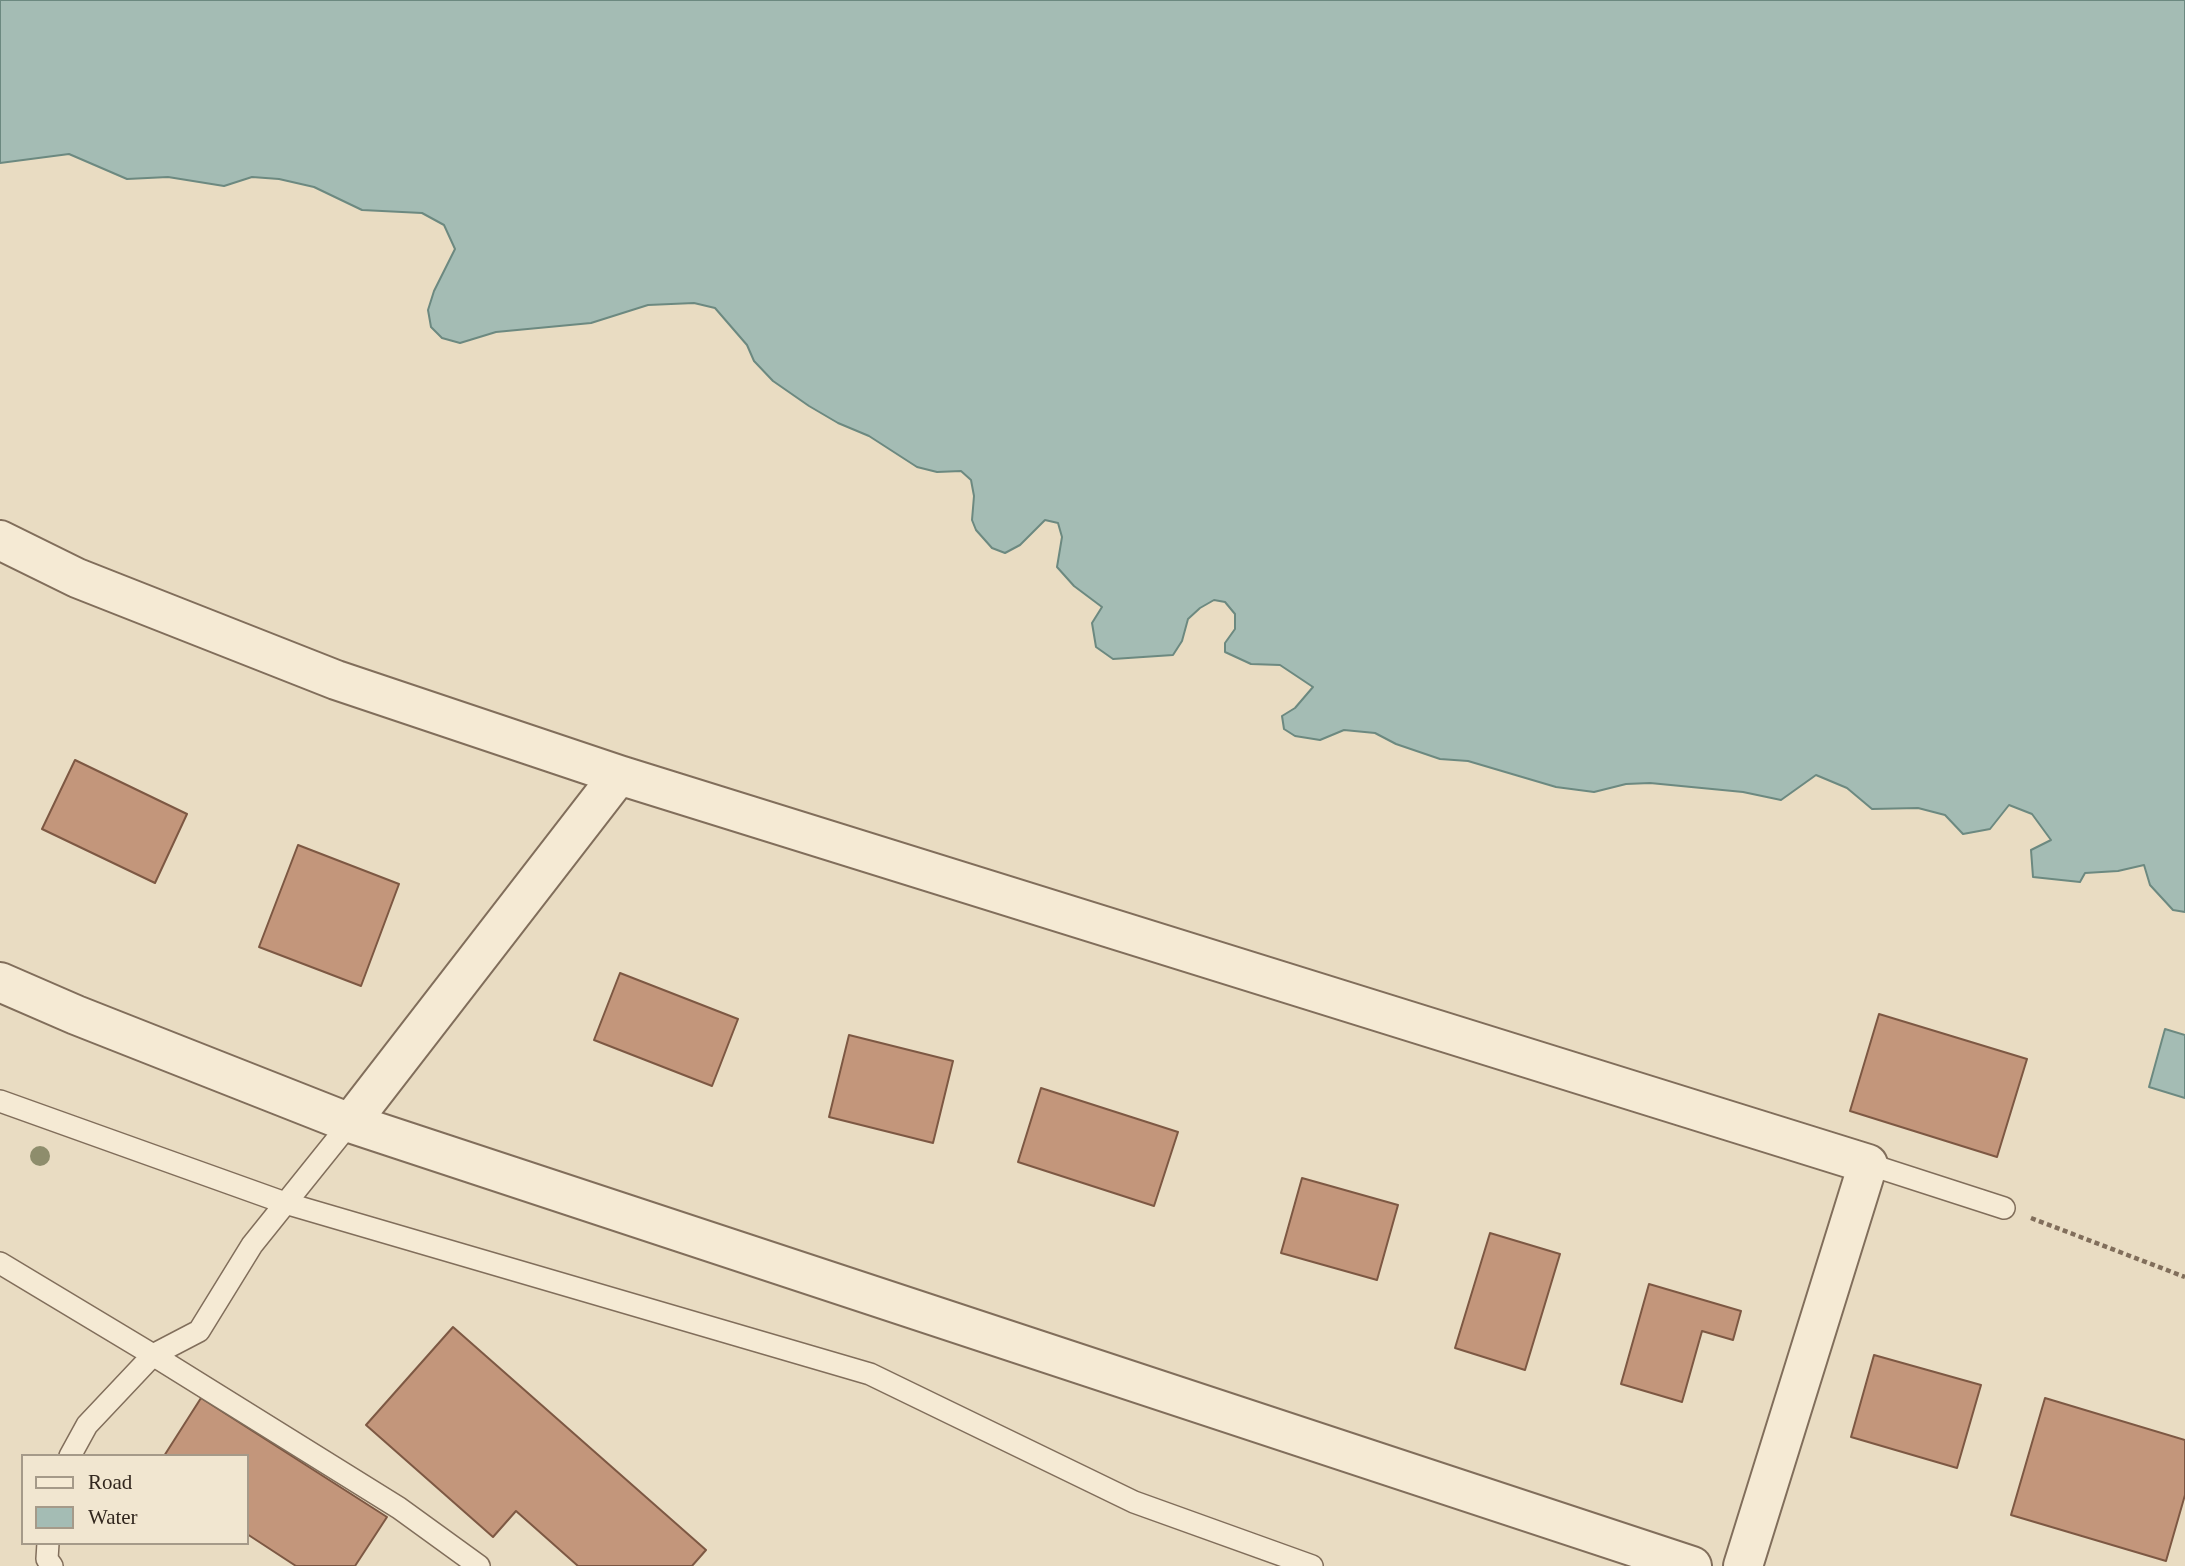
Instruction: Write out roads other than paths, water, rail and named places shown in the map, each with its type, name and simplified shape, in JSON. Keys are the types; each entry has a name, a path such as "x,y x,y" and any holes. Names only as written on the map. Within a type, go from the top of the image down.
{"street":[{"path":"0,540 76,578 336,680 619,775 1868,1164 1742,1566"},
{"path":"350,1123 619,775"},
{"path":"0,982 76,1016 350,1123 1692,1566"}],"lane":[{"path":"0,1101 285,1203 870,1374 1134,1502 1312,1566"},
{"path":"72,1454 87,1426 153,1355 199,1331 252,1245 350,1123"},
{"path":"1868,1164 2004,1208"},
{"path":"0,1263 399,1508 479,1566"},
{"path":"48,1545 47,1559 52,1566"}],"water":[{"path":"0,0 2185,0 2185,912 2173,910 2150,885 2144,865 2118,871 2085,873 2080,882 2033,877 2031,850 2051,840 2032,814 2009,805 1990,829 1963,834 1945,815 1918,808 1872,809 1847,788 1816,775 1781,800 1743,792 1650,783 1626,784 1594,792 1556,787 1468,761 1440,759 1396,744 1375,733 1344,730 1320,740 1295,736 1284,729 1282,716 1295,708 1313,687 1280,665 1251,664 1225,652 1225,643 1235,629 1235,614 1225,602 1214,600 1188,619 1182,641 1173,655 1113,659 1096,647 1092,623 1102,607 1074,586 1057,567 1062,537 1058,523 1045,520 1020,545 1005,553 992,548 976,530 972,520 974,496 971,480 961,471 937,472 917,467 869,436 838,423 809,406 773,381 754,361 747,345 715,308 694,303 648,305 591,323 496,332 460,343 442,338 431,327 428,310 434,291 455,249 444,225 422,213 362,210 314,187 279,179 252,177 224,186 168,177 127,179 69,154 0,163"},
{"path":"2165,1029 2185,1035 2185,1098 2149,1087"}]}
